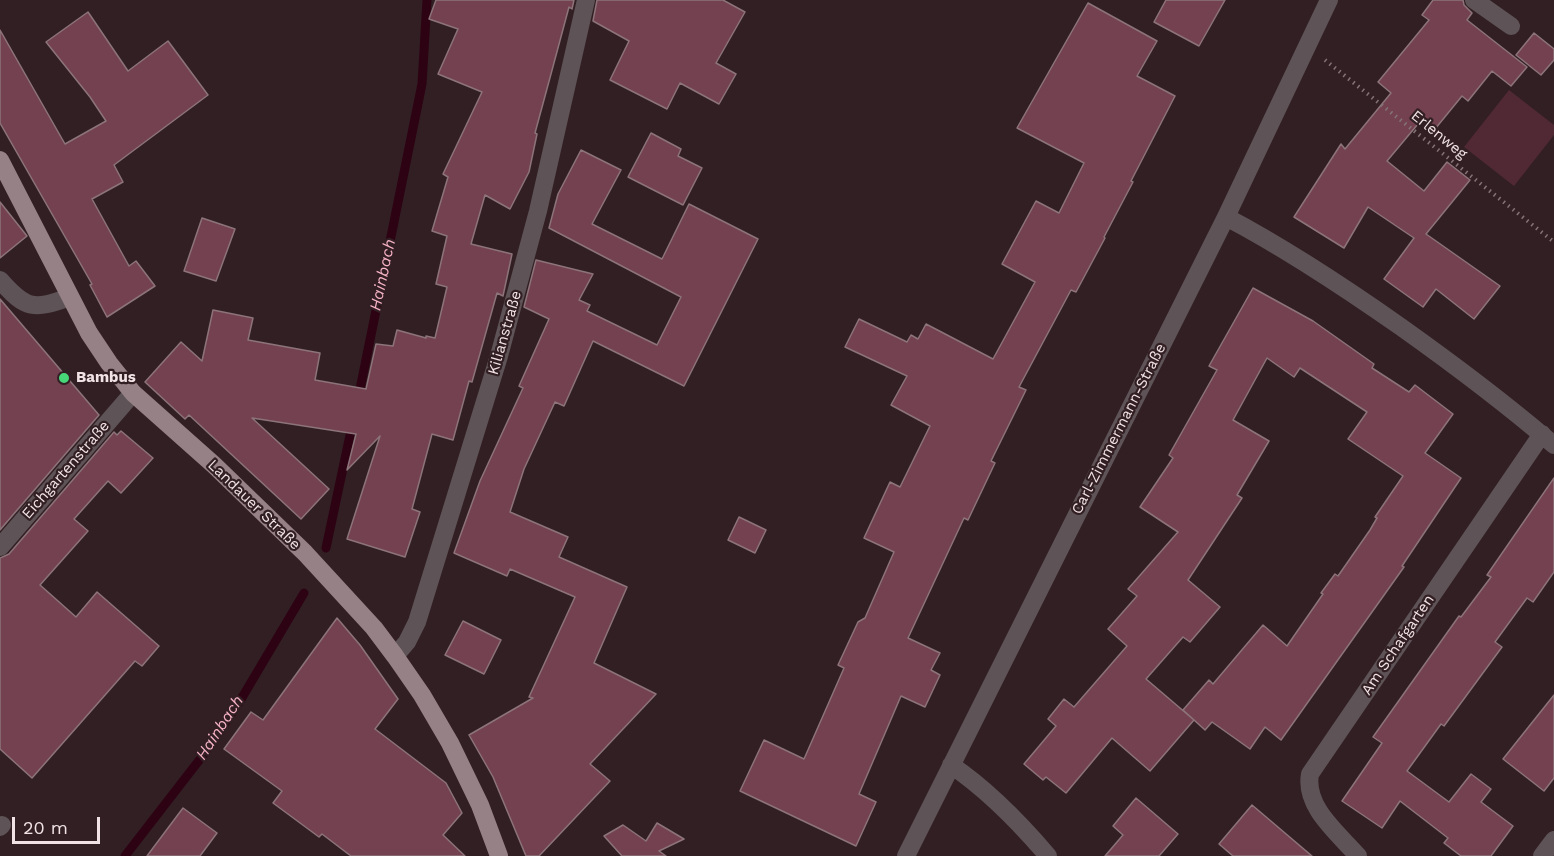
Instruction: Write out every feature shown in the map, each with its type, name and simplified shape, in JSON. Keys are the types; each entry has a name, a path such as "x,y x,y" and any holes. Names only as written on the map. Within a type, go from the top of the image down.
{"main road":[{"name":"Landauer Straße","path":"0,160 89,333 109,363 133,393 305,553 374,628 395,656 422,695 450,743 480,805 499,856"}],"street":[{"name":"Kilianstraße","path":"395,656 407,642 417,622 499,356 538,211 586,0"},
{"name":"Carl-Zimmermann-Straße","path":"906,856 1226,217 1329,0"},
{"path":"1474,0 1511,26"},
{"name":"Am Schafgarten","path":"1226,217 1305,262 1364,302 1487,391 1548,440 1310,774 1309,794 1315,805 1358,856"},
{"path":"0,280 15,296 37,307 70,297"},
{"name":"Eichgartenstraße","path":"0,547 133,393"},
{"path":"951,765 977,783 999,803 1048,856"},
{"path":"1542,856 1554,840"}],"path":[{"name":"Erlenweg","path":"1308,46 1554,242"}],"shaded area":[{"path":"1509,90 1554,125 1554,135 1514,186 1464,147"}],"building":[{"path":"436,0 574,0 572,9 569,7 535,133 537,134 529,172 510,209 485,195 471,244 512,254 503,296 497,293 453,440 432,434 412,509 420,512 405,557 347,539 380,436 347,470 356,434 252,418 329,489 301,519 189,415 185,419 145,382 181,342 202,361 213,310 253,318 248,340 320,353 315,380 366,389 376,344 393,346 397,330 426,338 426,336 435,338 447,287 436,284 447,236 432,231 448,177 443,174 482,92 438,74 458,29 429,19"},
{"path":"597,0 723,0 745,12 716,63 736,74 719,104 680,83 667,109 610,80 629,41 593,21"},
{"path":"1166,0 1225,0 1199,46 1154,22"},
{"path":"1433,0 1463,0 1464,5 1472,13 1467,20 1527,67 1511,86 1492,71 1468,101 1462,96 1435,129 1423,118 1387,161 1424,191 1447,162 1470,180 1426,234 1500,286 1474,319 1436,289 1423,307 1384,279 1414,238 1368,207 1344,248 1294,217 1341,144 1345,149 1391,93 1378,82 1429,20 1422,15"},
{"path":"1088,3 1157,41 1137,76 1175,96 1131,181 1133,182 1105,238 1076,292 1071,290 1019,387 1026,390 991,461 995,463 968,520 964,518 908,638 940,653 931,670 940,675 925,707 901,696 859,794 876,802 856,846 740,791 764,740 804,759 844,668 838,665 858,622 865,618 894,552 864,538 890,482 900,487 930,426 891,405 907,376 845,347 859,319 907,342 911,335 918,339 926,324 993,359 1035,282 1002,264 1036,201 1059,213 1084,163 1017,128"},
{"path":"88,12 128,71 168,41 208,95 114,165 123,182 92,199 129,266 136,261 155,286 107,317 90,285 92,284 0,123 0,30 65,144 106,121 46,42"},
{"path":"1534,33 1554,49 1554,60 1541,75 1516,55"},
{"path":"651,133 681,149 678,156 702,168 683,205 628,177"},
{"path":"581,150 621,170 592,224 662,259 689,204 758,239 684,386 593,341 564,406 555,402 524,469 510,512 568,537 559,557 627,587 594,663 656,694 590,764 610,781 539,856 526,856 493,777 469,735 533,698 529,697 575,597 510,569 507,576 454,553 480,481 523,388 519,386 549,319 524,307 536,260 593,274 579,300 590,305 587,311 657,345 681,297 549,228 558,194"},
{"path":"0,202 27,236 0,258"},
{"path":"202,218 235,229 216,281 184,271"},
{"path":"1253,288 1313,321 1374,364 1372,368 1409,392 1415,385 1453,414 1425,453 1461,478 1402,566 1404,567 1281,740 1265,727 1250,749 1212,722 1205,730 1194,720 1150,771 1112,738 1066,793 1046,777 1043,780 1024,764 1056,726 1048,719 1064,699 1074,707 1127,646 1108,629 1137,596 1128,589 1178,532 1140,507 1173,458 1169,455 1217,370 1209,366","holes":["1267,358 1294,377 1300,368 1367,412 1348,439 1403,476 1375,517 1377,518 1370,530 1338,576 1335,574 1321,593 1323,594 1287,646 1263,625 1213,684 1209,680 1183,710 1194,720 1146,679 1183,637 1190,642 1220,607 1188,580 1242,498 1237,495 1269,441 1233,420"]},
{"path":"0,299 99,415 0,530"},
{"path":"121,431 153,458 121,493 108,481 74,519 88,531 40,585 76,617 97,592 159,646 142,666 135,661 32,778 0,749 0,558 9,554 114,432 117,435"},
{"path":"1554,478 1554,572 1533,602 1527,598 1495,642 1502,647 1444,726 1441,724 1407,771 1449,802 1471,774 1491,789 1481,802 1513,826 1491,856 1461,856 1444,843 1448,838 1400,801 1382,828 1342,801 1382,743 1373,737 1459,616 1461,617 1491,577 1487,575"},
{"path":"739,517 766,530 755,553 728,540"},
{"path":"337,618 360,645 398,699 375,729 446,783 462,813 443,835 465,856 351,856 322,834 319,837 273,803 282,791 224,749 251,712 263,720"},
{"path":"463,621 501,640 484,674 445,655"},
{"path":"1554,695 1554,778 1544,791 1503,759"},
{"path":"1136,798 1178,834 1159,856 1105,856 1123,835 1113,826"},
{"path":"1252,805 1312,856 1233,856 1219,844"},
{"path":"183,808 217,833 200,856 147,856"},
{"path":"657,823 684,839 659,851 666,856 622,856 604,836 623,825 646,841"}],"waterway":[{"name":"Hainbach","path":"358,399 422,84 427,0"},
{"name":"Hainbach","path":"326,548 353,421"},
{"name":"Hainbach","path":"125,856 204,754 240,701 304,593"}],"place":[{"name":"Bambus","path":"64,378"}]}
